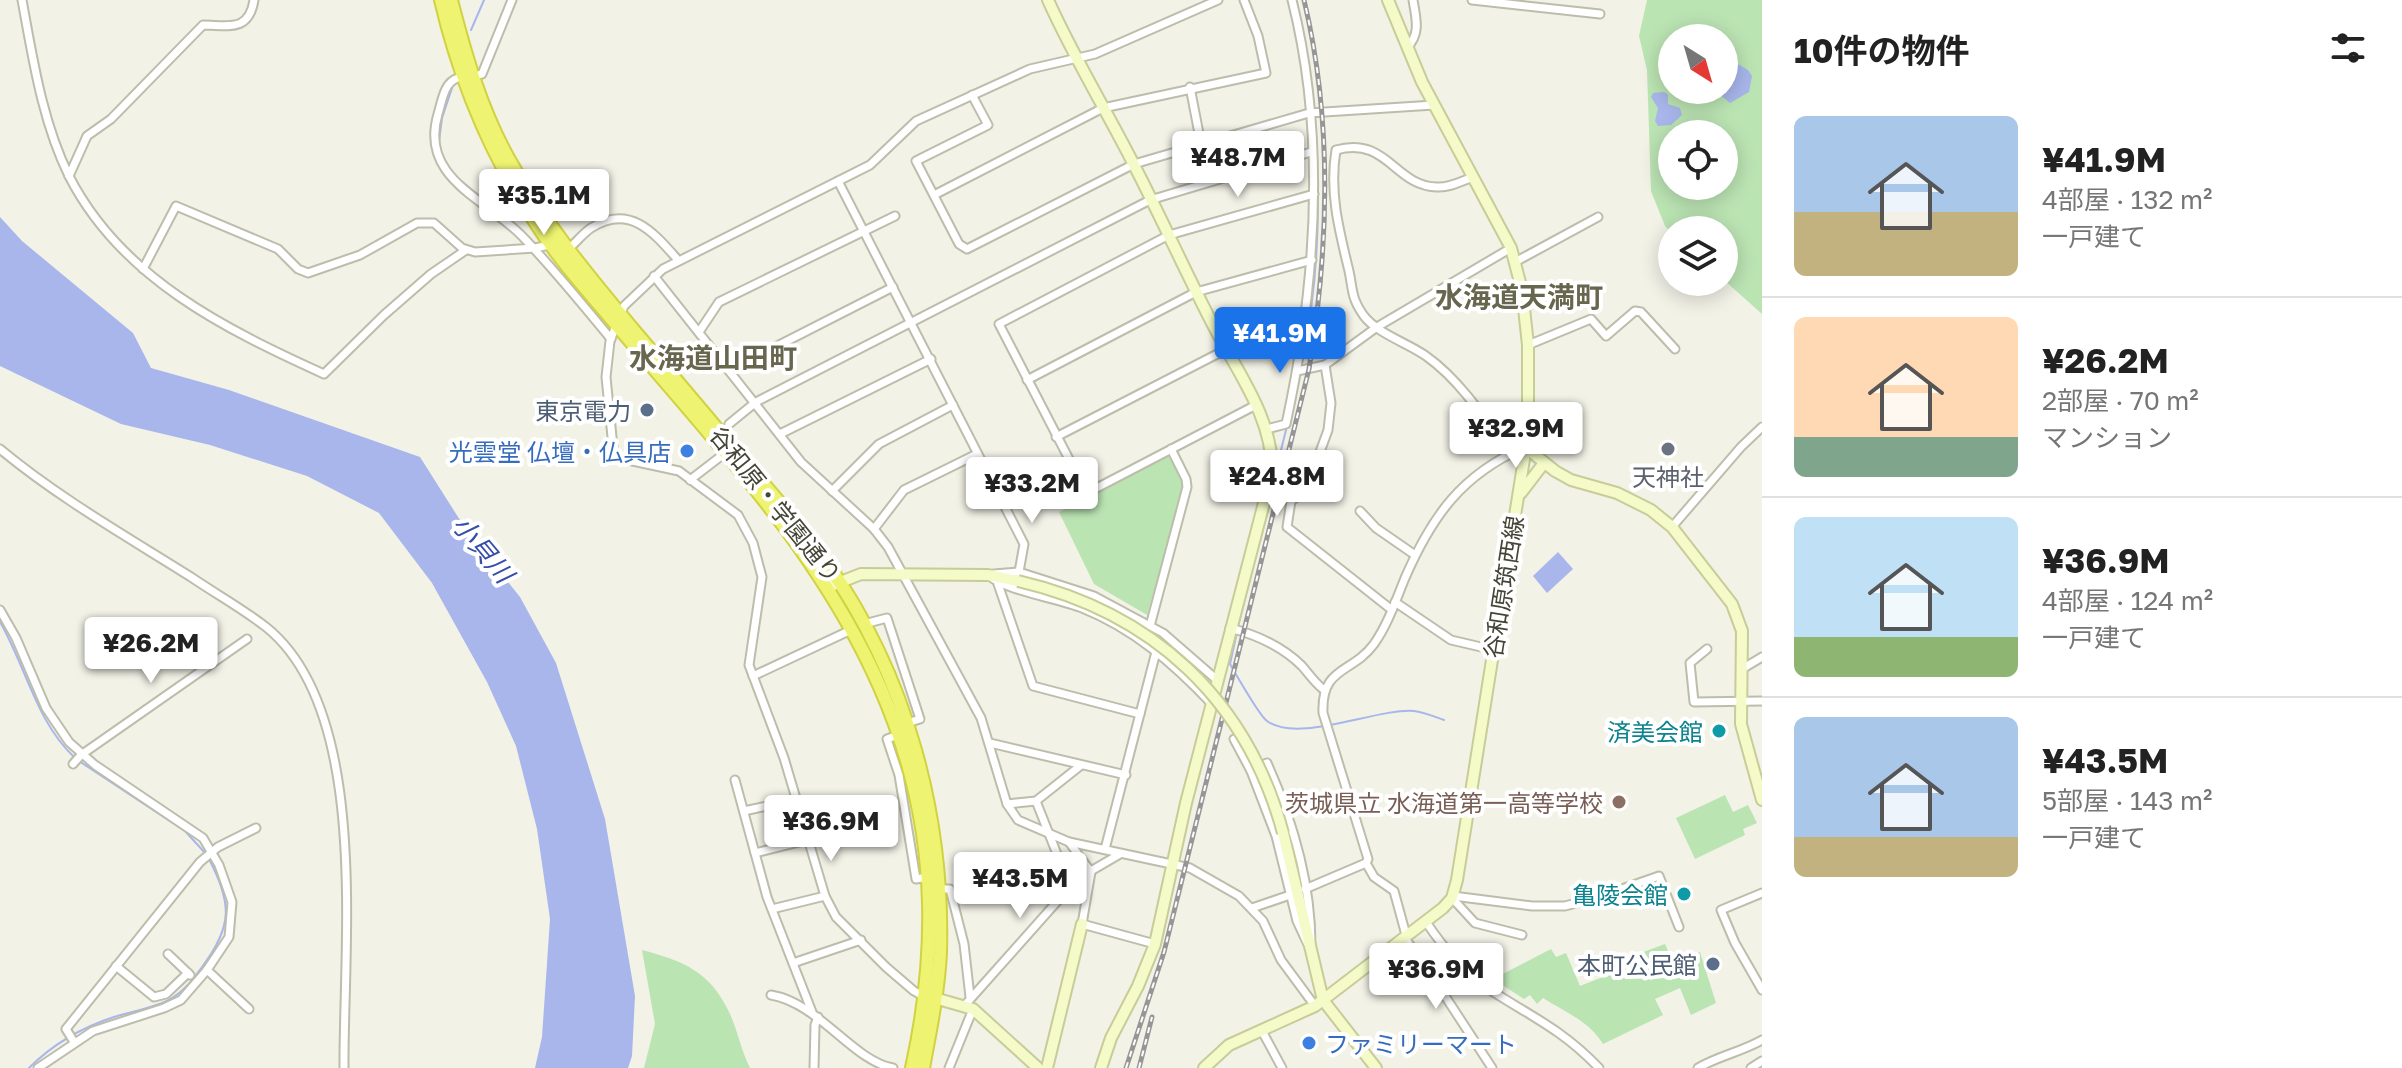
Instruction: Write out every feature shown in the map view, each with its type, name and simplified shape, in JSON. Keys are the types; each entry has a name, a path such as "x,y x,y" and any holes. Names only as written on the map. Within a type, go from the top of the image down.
{"highway":[{"name":"谷和原・学園通り","path":"441,0 500,164 560,248 834,584"},
{"name":"谷和原・学園通り","path":"451,0 467,76"},
{"name":"谷和原・学園通り","path":"618,318 811,540 892,683 907,723 939,889 940,955 912,1068"},
{"name":"谷和原・学園通り","path":"858,626 900,735 924,810 930,997 923,1068"}],"street":[{"path":"22,0 38,87 69,176 102,227 143,269 174,294 214,319 324,374 384,315 431,274 466,250"},
{"path":"69,176 87,136 111,119 203,25 235,27 245,19 254,0"},
{"path":"512,0 482,74 452,80 447,86 434,139 442,168 519,232 611,339"},
{"path":"1048,0 1134,164 1225,350 1256,405 1272,450 1272,472 1171,863 1155,944 1138,986 1111,1038 1101,1068"},
{"path":"1038,1068 969,1004 914,991 836,917 825,896 784,758 749,665 762,577 759,562 738,515 679,471 664,465 614,457 606,377 611,339 627,302 654,276 678,260 877,160 916,121 1030,69 1121,43 1218,0"},
{"path":"934,195 1103,108 1266,73 1258,36 1244,0"},
{"path":"1267,429 1286,424 1305,331 1312,260 1314,194 1309,113 1298,23 1292,0"},
{"name":"谷和原筑西線","path":"1388,0 1434,105 1511,248 1522,290 1528,345 1530,404 1525,447 1452,897"},
{"path":"1407,48 1414,40 1417,28 1413,0"},
{"path":"1472,0 1600,14"},
{"path":"1190,87 1201,144"},
{"path":"972,95 988,125 916,161 959,244 967,249 1134,164 1309,113 1434,105"},
{"path":"1473,177 1440,188 1429,186 1408,177 1378,153 1352,145 1336,150 1332,174 1336,217 1350,274 1350,291 1365,318 1427,356 1444,371 1488,422 1510,454"},
{"path":"729,424 756,402 1150,200 1311,152"},
{"path":"838,181 1024,544 1018,576"},
{"path":"1256,405 1089,492 1085,490 1056,437 999,324 1169,235 1314,194"},
{"path":"143,269 176,206 278,249 302,272 316,272 360,255 417,223 434,223 466,250 484,253 560,248 609,220 633,221 653,232 678,260"},
{"path":"699,332 719,302 895,216"},
{"path":"1515,262 1598,217"},
{"path":"1297,371 1325,365 1377,327 1511,248"},
{"path":"1027,380 1196,292 1312,260"},
{"path":"654,276 801,462 874,529 903,574 981,718 1007,804 1018,820 1069,842 1195,870 1239,896 1263,921 1281,960 1376,1068"},
{"path":"730,370 893,287"},
{"path":"1528,345 1591,319 1606,336 1635,311 1641,312 1675,349"},
{"path":"1056,437 1225,350"},
{"path":"780,434 931,359"},
{"path":"1325,365 1331,403 1328,430 1306,490 1291,501 1287,527 1394,606 1451,640 1494,650"},
{"path":"832,491 879,444 953,405"},
{"path":"1672,527 1762,427"},
{"path":"1492,1068 1405,936 1394,891 1374,877 1366,863 1368,859 1323,713 1323,689 1333,677 1368,650 1394,606 1432,524 1461,487 1525,447 1571,480 1617,493 1639,503 1672,527 1732,604 1742,631 1741,724 1762,800"},
{"path":"0,449 38,481 269,629 307,676 328,734 340,791 345,892 344,1068"},
{"path":"1105,849 1157,652 1153,628 1187,487 1171,449"},
{"path":"690,480 725,453"},
{"path":"874,529 904,490 977,454"},
{"path":"1517,499 1544,463"},
{"path":"1360,511 1376,528 1415,555"},
{"path":"834,584 861,574 1018,576 1094,596 1153,628 1217,680"},
{"path":"988,575 998,584 1080,607 1125,629 1157,652 1211,703"},
{"path":"1018,576 1114,614 1152,638 1184,664 1216,699 1249,746 1268,783 1311,951 1319,1003"},
{"path":"998,584 1033,686 1140,714"},
{"path":"0,610 57,728 77,760 203,838 231,895 229,937 207,970 173,1005 107,1025 74,1041 38,1068"},
{"path":"753,676 858,626 887,618 920,719 907,723"},
{"path":"1230,628 1259,636 1284,651 1323,689"},
{"path":"77,760 247,639"},
{"path":"1707,649 1690,663 1694,702 1762,701"},
{"path":"1742,669 1762,657"},
{"path":"900,735 887,739 899,775 916,879 928,877"},
{"path":"1234,739 1271,818 1297,921 1311,951"},
{"path":"990,743 1126,775"},
{"path":"1251,771 1267,763 1289,821 1311,922 1311,951"},
{"path":"1007,804 1036,801 1080,766"},
{"path":"735,780 772,909 815,1015 814,1068"},
{"path":"744,811 795,800"},
{"path":"1036,801 1070,887"},
{"path":"906,814 924,810"},
{"path":"74,1041 66,1029 209,854 256,828"},
{"path":"755,853 807,840"},
{"path":"1047,1068 1082,924 1091,872 1069,842"},
{"path":"969,1004 1070,887 1120,854"},
{"path":"1305,889 1366,863"},
{"path":"1452,897 1532,906 1565,906 1659,876 1679,927"},
{"path":"939,889 950,889 964,944 969,1004 949,1068"},
{"path":"1762,893 1721,910 1735,943 1762,990"},
{"path":"1252,908 1290,895"},
{"path":"772,909 825,896"},
{"path":"1204,1068 1222,1049 1319,1003 1426,922 1452,897"},
{"path":"1452,897 1475,923 1522,935"},
{"path":"1426,922 1481,985 1560,1032 1597,1067"},
{"path":"1082,924 1155,944"},
{"path":"793,963 861,940"},
{"path":"168,954 197,982"},
{"path":"116,966 154,997 166,994 189,974"},
{"path":"207,970 249,1009"},
{"path":"771,995 790,1000 815,1015 876,1063 893,1068"},
{"path":"1262,1031 1282,1068"},
{"path":"1698,1068 1717,1058 1743,1051 1762,1040"},
{"path":"1751,1068 1762,1061"}],"green space":[{"path":"1647,0 1762,0 1762,314 1738,293 1738,216 1661,216 1651,191 1647,70 1639,36"},
{"path":"1166,456 1171,458 1184,483 1147,615 1094,584 1059,512"},
{"path":"1725,795 1733,812 1748,805 1757,823 1743,829 1745,835 1695,859 1676,818"},
{"path":"1665,944 1673,962 1700,952 1716,1003 1691,1015 1680,988 1655,999 1663,1015 1603,1044 1584,1023 1543,998 1537,1004 1530,995 1524,999 1493,979 1551,949 1556,957 1566,953 1580,986 1613,973 1611,964"},
{"path":"642,950 683,964 705,978 730,1014 750,1068 644,1068 655,1024"}],"water":[{"path":"1738,64 1752,76 1749,92 1738,98"},
{"path":"1658,93 1658,104 1680,108 1682,115 1676,120 1658,120 1658,126 1655,121 1658,108 1651,97"},
{"path":"0,217 22,241 133,333 151,368 229,390 420,457 465,528 520,597 556,663 605,819 635,996 632,1056 628,1068 535,1068 542,1037 550,919 537,829 516,746 487,682 432,583 379,513 307,476 210,445 121,424 0,366"},
{"path":"1558,552 1573,569 1547,593 1533,576"}],"waterway":[{"path":"471,30 484,0"},
{"path":"1296,0 1306,50"},
{"path":"1308,60 1314,106"},
{"path":"439,141 442,118 453,85"},
{"path":"1302,362 1316,266 1317,168"},
{"path":"460,180 524,232"},
{"path":"1276,470 1287,426"},
{"path":"1238,626 1256,554"},
{"path":"0,622 50,727 74,757"},
{"path":"1237,632 1230,664 1263,717 1281,727 1317,727 1398,712 1418,712 1444,720"},
{"path":"79,761 185,831 206,854"},
{"path":"29,1068 80,1031 172,998 192,980 219,939 226,914 222,889 209,859"}],"railway":[{"path":"1126,1068 1164,952 1309,369 1321,277 1325,184 1320,92 1304,0"},
{"path":"1139,1068 1152,1017"}],"place":[{"name":"東京電力","path":"647,410"},
{"name":"天神社","path":"1668,449"},
{"name":"光雲堂 仏壇・仏具店","path":"687,451"},
{"name":"済美会館","path":"1719,731"},
{"name":"茨城県立 水海道第一高等学校","path":"1619,802"},
{"name":"亀陵会館","path":"1684,894"},
{"name":"本町公民館","path":"1713,964"},
{"name":"ファミリーマート","path":"1309,1043"}],"district":[{"name":"水海道天満町","path":"1519,296"},
{"name":"水海道山田町","path":"713,357"}],"water label":[{"name":"小貝川","path":"483,549"}]}
